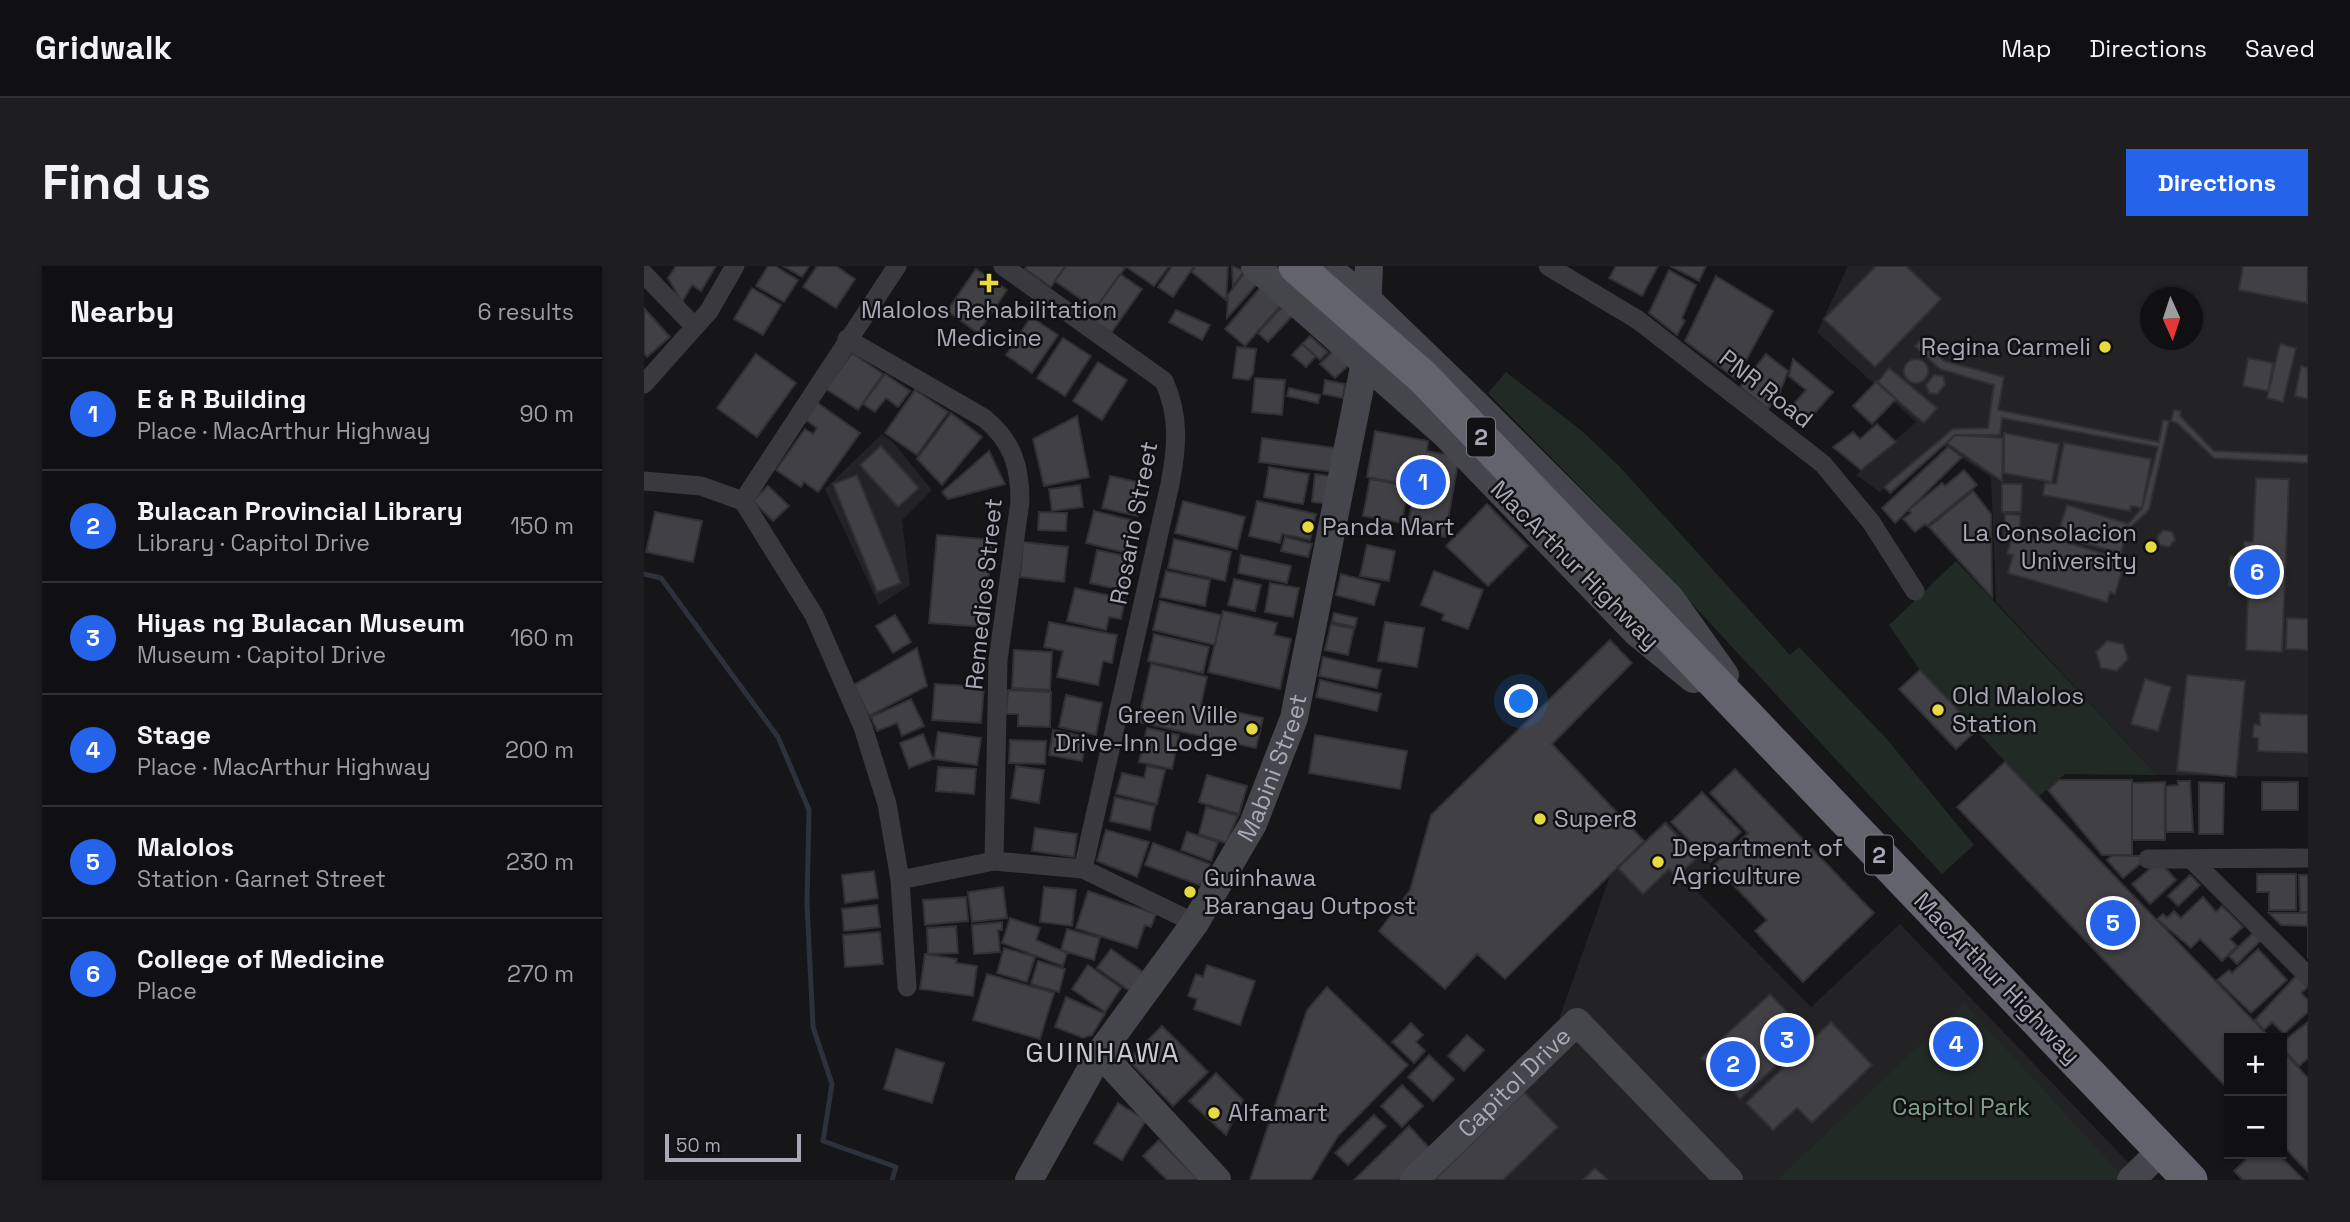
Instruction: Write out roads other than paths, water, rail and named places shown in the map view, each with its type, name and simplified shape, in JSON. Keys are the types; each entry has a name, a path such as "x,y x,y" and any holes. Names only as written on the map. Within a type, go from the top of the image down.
{"highway":[{"name":"MacArthur Highway","path":"1296,266 1423,377 2190,1180"}],"main road":[{"name":"MacArthur Highway","path":"1255,266 1445,435 1637,633 1775,746"},
{"name":"MacArthur Highway","path":"1325,266 1366,298 1671,599 1775,746"},
{"name":"Mabini Street","path":"1029,1180 1100,1053 1195,923 1253,824 1294,718 1365,362 1369,266"},
{"name":"Capitol Drive","path":"1414,1180 1577,1022 1729,1180"},
{"path":"1100,1053 1217,1180"},
{"path":"2130,1180 2162,1150"}],"street":[{"path":"644,384 709,311 735,266"},
{"path":"743,501 897,266"},
{"name":"Rosario Street","path":"1003,266 1164,381 1174,404 1177,442 1170,484 1083,869"},
{"name":"PNR Road","path":"1548,266 1638,320 1823,464 1871,522 1916,591"},
{"path":"644,274 695,327"},
{"name":"Remedios Street","path":"847,339 984,418 1002,433 1014,453 1020,477 1020,501 998,660 994,861"},
{"path":"644,481 701,486 743,501 814,615 863,727 887,804 900,880 907,986"},
{"path":"2148,859 2308,858"},
{"path":"2191,859 2306,971"},
{"path":"900,880 994,861 1083,869 1195,923"}],"waterway":[{"path":"644,574 661,578 778,737 809,810 807,904 813,1027 832,1084 823,1141 896,1167 892,1180"}],"place":[{"name":"Malolos Rehabilitation Medicine","path":"989,283"},
{"name":"Regina Carmeli","path":"2105,347"},
{"name":"E & R Building","path":"1423,482"},
{"name":"Panda Mart","path":"1308,527"},
{"name":"La Consolacion University","path":"2151,547"},
{"name":"College of Medicine","path":"2257,572"},
{"name":"Old Malolos Station","path":"1938,710"},
{"name":"Green Ville Drive-Inn Lodge","path":"1252,729"},
{"name":"Super8","path":"1540,819"},
{"name":"Department of Agriculture","path":"1658,862"},
{"name":"Guinhawa Barangay Outpost","path":"1190,892"},
{"name":"Malolos","path":"2113,923"},
{"name":"Hiyas ng Bulacan Museum","path":"1787,1040"},
{"name":"Stage","path":"1956,1044"},
{"name":"Bulacan Provincial Library","path":"1733,1064"},
{"name":"Alfamart","path":"1214,1113"}],"district":[{"name":"GUINHAWA","path":"1103,1052"}],"park label":[{"name":"Capitol Park","path":"1961,1107"}]}
